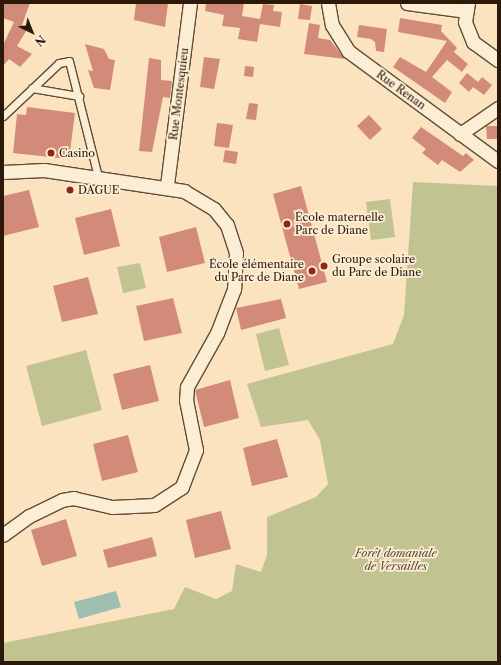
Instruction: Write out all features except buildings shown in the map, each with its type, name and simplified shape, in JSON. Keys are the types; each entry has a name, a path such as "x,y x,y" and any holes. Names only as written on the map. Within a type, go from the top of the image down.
{"street":[{"name":"Rue Montesquieu","path":"167,185 190,3"},
{"name":"Rue Renan","path":"328,3 332,25 348,51 498,161"},
{"path":"407,3 467,7 473,42 498,60"},
{"path":"460,134 498,108"},
{"path":"3,172 44,170 99,180 167,185 200,198 214,209 233,235 236,253 234,290 217,333 187,387 186,400 196,450 190,474 182,487 162,502 112,507 74,498 29,516 3,535"}],"lane":[{"path":"3,116 58,63 69,61 99,180"},
{"path":"32,88 79,96"}],"green space":[{"name":"Forêt domaniale de Versailles","path":"413,182 498,186 498,662 3,662 3,643 174,609 185,587 216,599 232,591 236,564 261,572 267,555 267,517 316,497 328,484 320,440 308,420 261,427 247,384 393,344 404,315"},
{"path":"390,199 395,237 371,240 366,202"},
{"path":"140,263 146,288 123,293 117,267"},
{"path":"279,328 289,365 265,371 256,334"},
{"path":"86,350 102,410 42,426 26,366"}],"shaded area":[{"path":"116,591 121,607 79,619 74,602"}],"place":[{"name":"Casino","path":"51,153"},
{"name":"DAGUE","path":"70,190"},
{"name":"École maternelle Parc de Diane","path":"287,224"},
{"name":"Groupe scolaire du Parc de Diane","path":"324,266"},
{"name":"École élémentaire du Parc de Diane","path":"312,271"}]}
